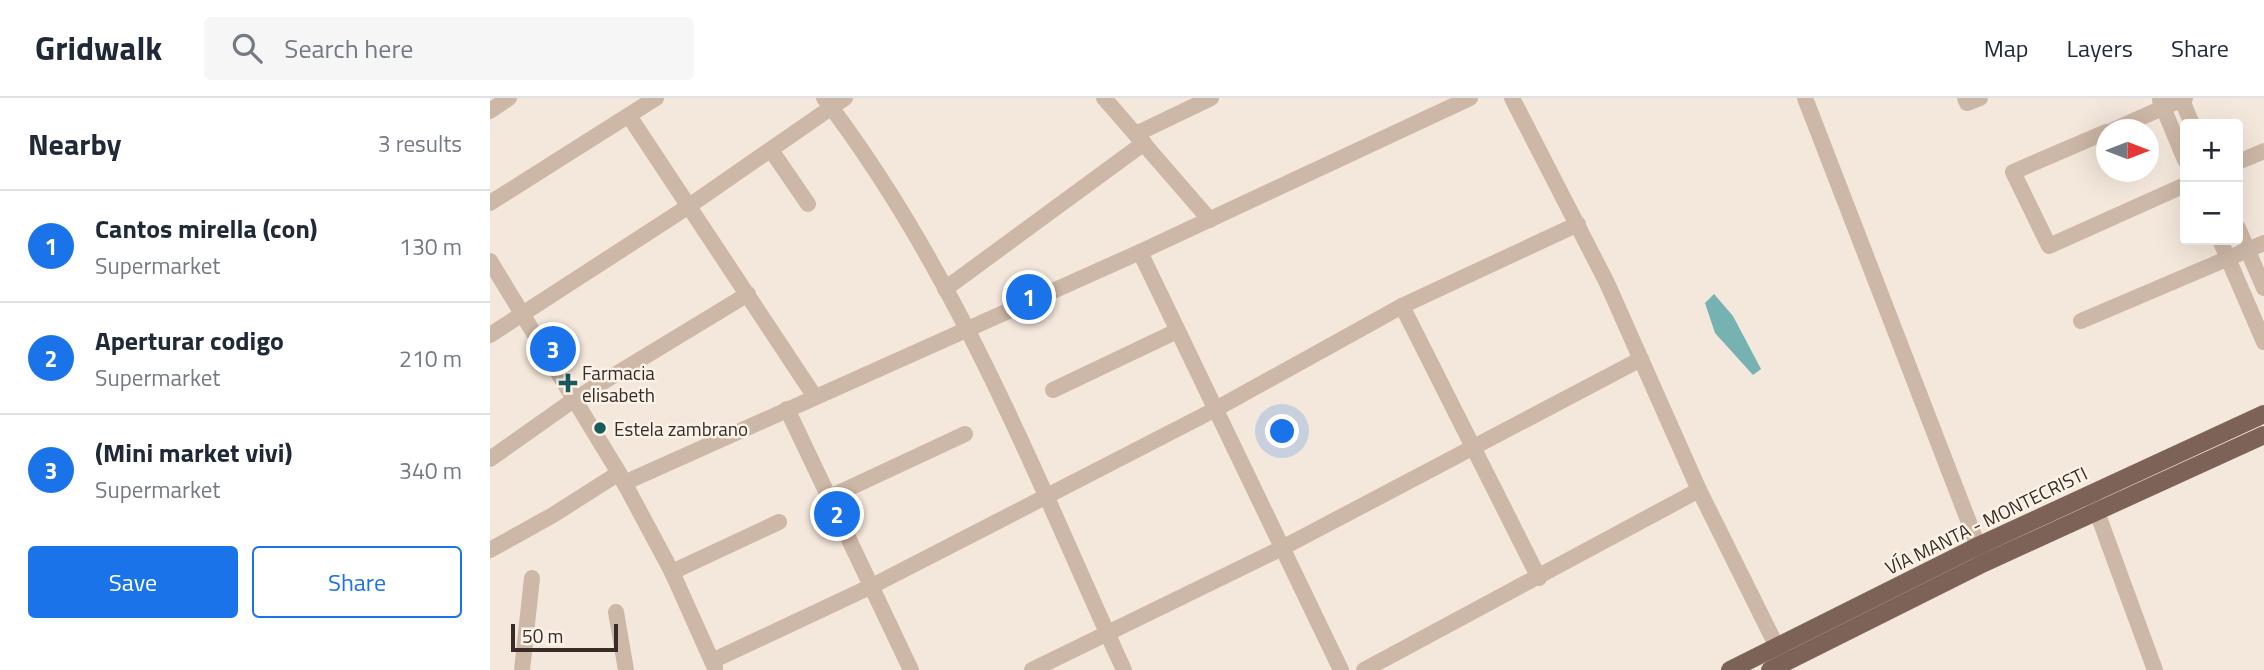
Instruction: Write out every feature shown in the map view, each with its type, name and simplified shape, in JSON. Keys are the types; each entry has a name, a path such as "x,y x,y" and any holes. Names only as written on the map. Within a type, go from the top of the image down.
{"main road":[{"name":"VÍA MANTA - MONTECRISTI","path":"1778,666 2090,493 2264,414"},
{"name":"VÍA MANTA - MONTECRISTI","path":"1730,670 1777,644 1981,554 2097,511 2264,435"}],"street":[{"path":"490,111 509,98"},
{"path":"490,204 656,98"},
{"path":"1104,98 1210,220"},
{"path":"945,289 1140,139 1211,98"},
{"path":"490,550 621,478 968,330 1470,98"},
{"path":"1512,98 1578,224 1699,490 1777,644 1778,666"},
{"path":"1805,98 1981,554"},
{"path":"1965,98 1967,103 1980,98"},
{"path":"2133,119 2161,103 2182,99 2190,119"},
{"path":"490,335 689,206 771,150 834,101 896,202 968,330 1047,495 1124,670"},
{"path":"2161,103 2180,148"},
{"path":"629,117 814,397"},
{"path":"2096,136 2013,172 2049,246 2180,187"},
{"path":"771,150 808,204"},
{"path":"2243,160 2264,151"},
{"path":"490,261 621,478 672,572 714,666 1214,410 1402,306 1578,224"},
{"path":"2243,239 2264,288"},
{"path":"2081,321 2264,243"},
{"path":"2222,245 2260,321 2264,342"},
{"path":"1140,252 1341,670"},
{"path":"490,459 575,399 748,294"},
{"path":"1402,306 1539,578"},
{"path":"1053,390 1177,331"},
{"path":"1032,670 1282,548 1641,359"},
{"path":"787,409 874,585 911,670"},
{"path":"830,497 965,434"},
{"path":"1364,670 1699,490"},
{"path":"2090,493 2155,670"},
{"path":"672,572 779,522"},
{"path":"522,670 531,578"},
{"path":"616,612 626,670"}],"water":[{"path":"1714,294 1733,316 1761,369 1753,375 1715,333 1705,303"}],"place":[{"name":"Cantos mirella (con)","path":"1029,297"},
{"name":"(Mini market vivi)","path":"553,349"},
{"name":"Farmacia elisabeth","path":"568,383"},
{"name":"Estela zambrano","path":"600,428"},
{"name":"Aperturar codigo","path":"837,514"}]}
